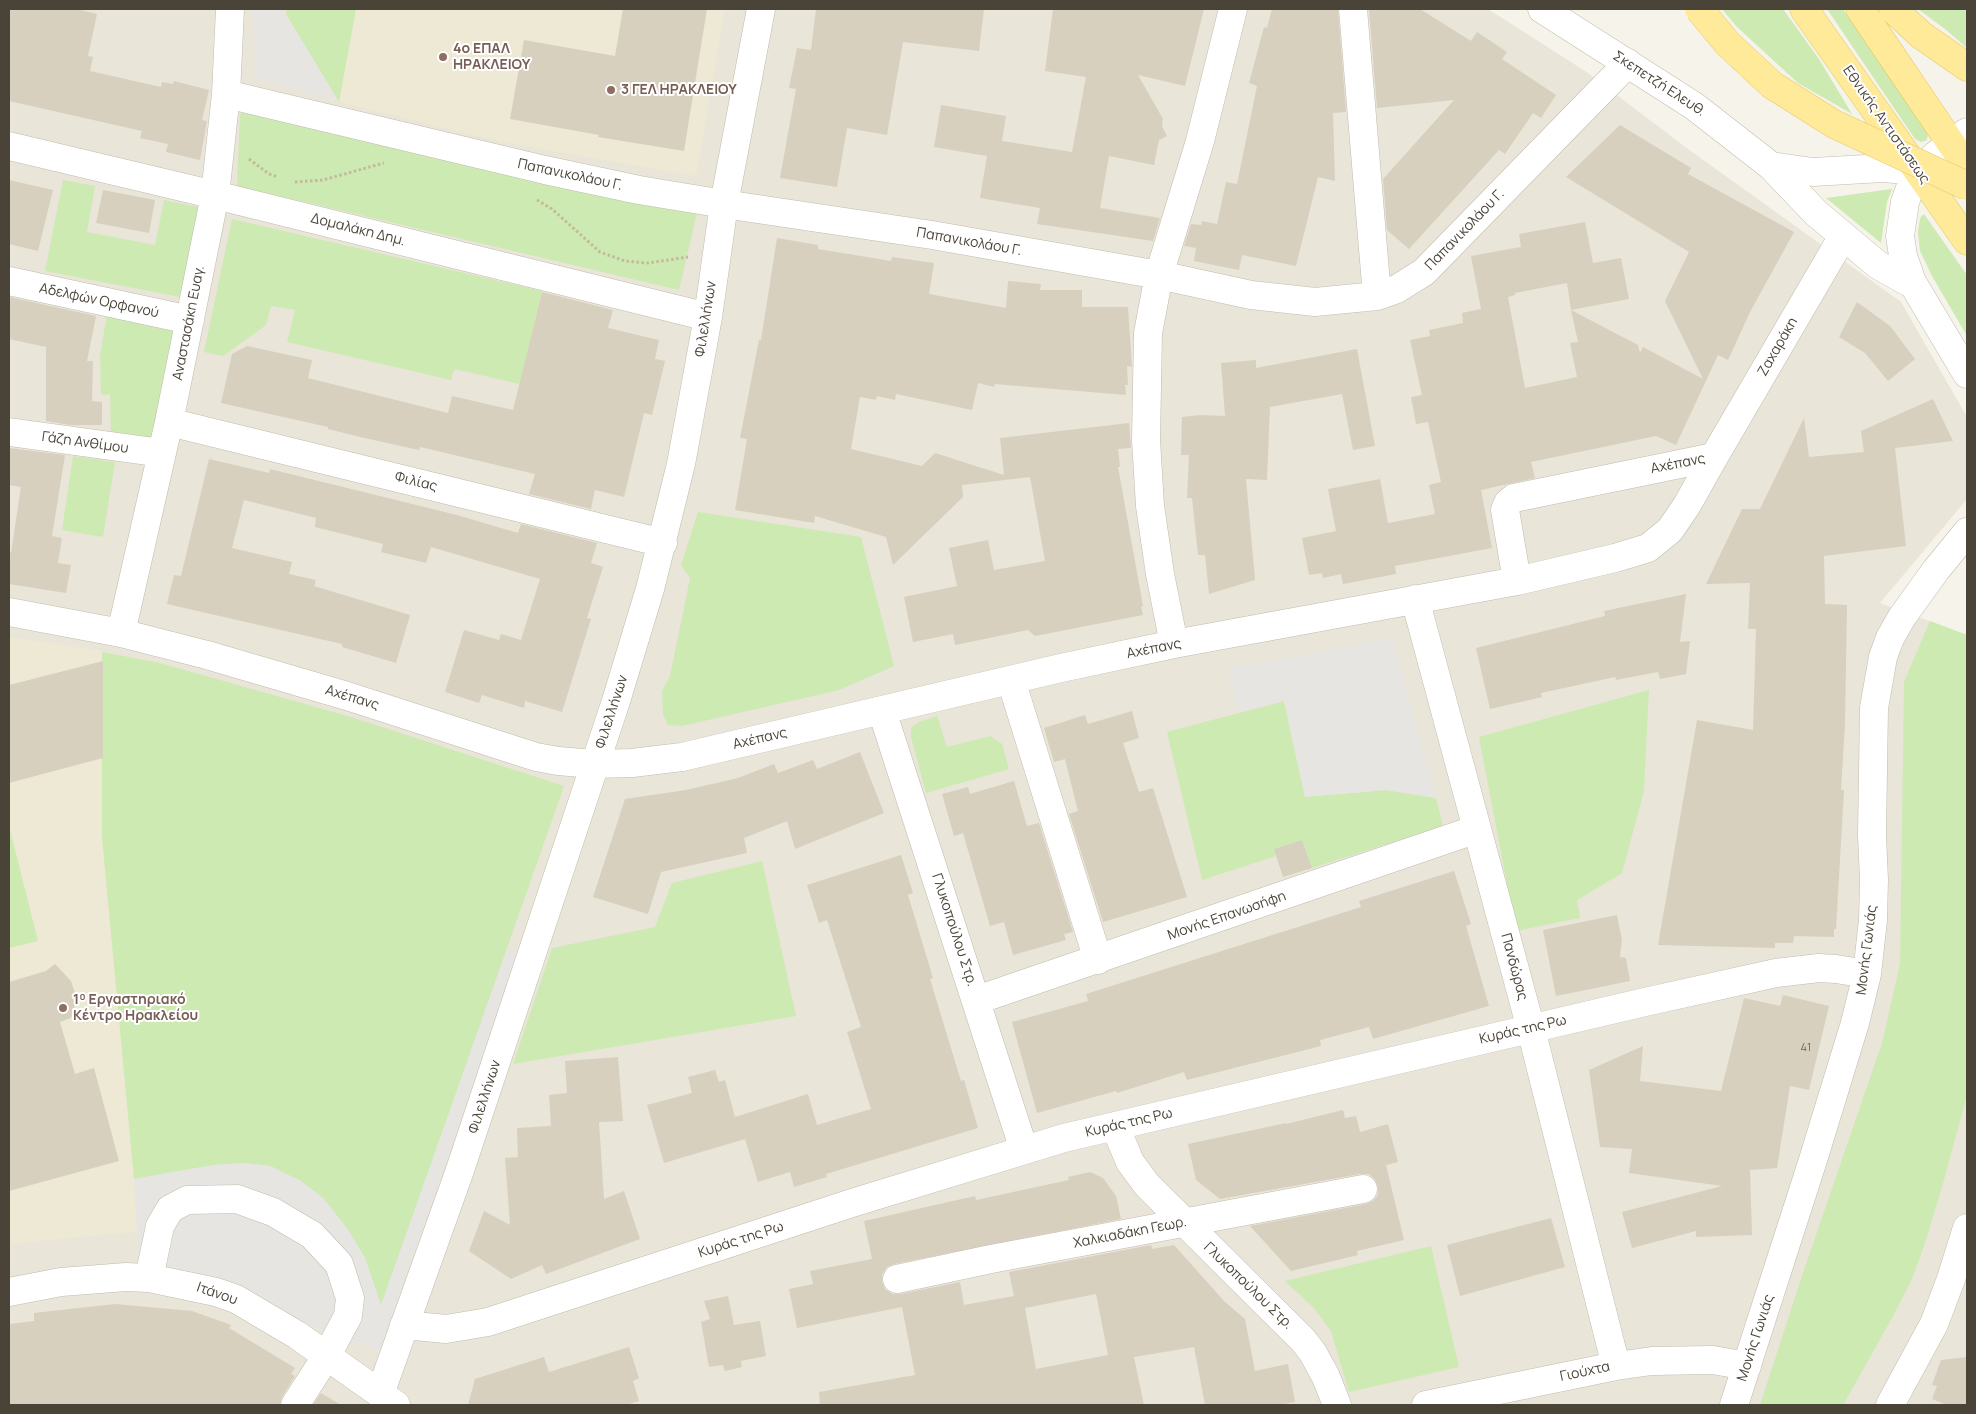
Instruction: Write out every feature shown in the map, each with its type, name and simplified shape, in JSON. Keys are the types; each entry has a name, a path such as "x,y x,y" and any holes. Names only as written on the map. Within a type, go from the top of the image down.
{"main road":[{"path":"1699,9 1738,54 1772,85 1834,124 1967,186"},
{"name":"Εθνικής Αντιστάσεως","path":"1804,9 1967,242"},
{"path":"1860,9 1910,81 1962,142 1967,167"},
{"path":"1893,9 1921,35 1967,67"}],"street":[{"name":"Αναστασάκη Ευαγ.","path":"121,633 169,422 215,195 226,94 230,9"},
{"name":"Φιλελλήνων","path":"388,1399 404,1325 460,1170 634,641 663,543 681,464 708,317 724,204 760,9"},
{"path":"1174,644 1160,574 1150,506 1146,440 1148,333 1159,276 1200,141 1234,9"},
{"path":"1353,9 1376,296"},
{"name":"Σκεπετζή Ελευθ.","path":"1542,9 1694,106 1771,166 1816,213 1878,265 1908,282 1912,282"},
{"name":"Παπανικολάου Γ.","path":"226,94 545,170 639,190 932,235 1159,276 1251,295 1315,302 1376,296 1397,289 1424,272 1628,63"},
{"path":"1962,142 1919,171 1913,180 1905,202 1900,236 1903,256 1912,282 1967,374"},
{"name":"Δομαλάκη Δημ.","path":"9,146 708,317"},
{"path":"1771,166 1813,172 1883,168 1919,171"},
{"name":"Ζαχαράκη","path":"1714,457 1843,236"},
{"name":"Αδελφών Ορφανού","path":"9,281 190,320"},
{"name":"Φιλίας","path":"169,422 663,543"},
{"name":"Γάζη Ανθίμου","path":"9,432 162,453"},
{"name":"Αχέπανς","path":"9,612 121,633 207,655 347,696 536,756 558,761 594,764 632,763 682,756 1174,644 1517,581 1615,558 1648,548 1670,530 1682,514 1714,457"},
{"name":"Αχέπανς","path":"1517,581 1505,510 1508,503 1514,498 1714,457"},
{"name":"Μονής Γωνιάς","path":"1734,1405 1816,1151 1855,1023 1866,974 1873,920 1872,752 1874,708 1878,680 1886,649 1895,629 1923,587 1963,545"},
{"name":"Πανδώρας","path":"1415,599 1531,1029 1616,1366"},
{"path":"1011,680 1098,960"},
{"name":"Γλυκοπούλου Στρ.","path":"882,711 1024,1150"},
{"name":"Μονής Επανωσήφη","path":"977,1000 1477,829"},
{"name":"Κυράς της Ρω","path":"404,1325 446,1329 488,1322 852,1203 1024,1150 1115,1126 1776,973 1819,968 1866,974"},
{"name":"Γλυκοπούλου Στρ.","path":"1115,1126 1122,1147 1147,1186 1303,1340 1313,1353 1337,1405"},
{"name":"Χαλκιαδάκη Γεωρ.","path":"898,1279 1363,1188"},
{"path":"149,1278 160,1226 170,1209 187,1200 237,1199 273,1212 312,1235 339,1264 350,1298 348,1316 326,1357 294,1405"},
{"path":"1890,1405 1938,1317 1967,1228"},
{"name":"Ιτάνου","path":"9,1292 61,1282 126,1278 149,1278 208,1290 236,1299 297,1335 388,1399"},
{"name":"Γιούχτα","path":"1426,1405 1616,1366 1680,1360 1713,1360 1747,1366"}],"path":[{"path":"221,139 230,143 269,174 285,180"},
{"path":"292,182 323,180 390,162"},
{"path":"533,198 552,209 600,252 625,261 648,263 697,256 715,260"}],"shaded area":[{"path":"9,9 1488,9 1585,71 1688,149 1901,302 1967,417 1967,499 1880,603 1967,635 1967,1405 9,1405"},
{"path":"254,9 285,9 287,16 339,102 255,78"},
{"path":"356,9 725,9 696,176 502,142 339,102"},
{"name":"1⁰ Εργαστηριακό Κέντρο Ηρακλείου","path":"9,637 103,651 102,837 134,1179 137,1232 9,1245"},
{"path":"1392,638 1436,798 1386,790 1305,797 1284,701 1239,713 1227,669"},
{"path":"506,952 518,956 380,1350 315,1329 276,1306 230,1284 142,1264 137,1232 134,1179 214,1165 244,1163 270,1166 301,1181 324,1199 347,1228 365,1258 381,1305"}],"green space":[{"path":"285,9 356,9 339,102 287,16"},
{"path":"1722,9 1783,9 1819,59 1852,114 1798,83 1737,27"},
{"path":"1827,9 1843,9 1928,133 1927,140 1921,142 1915,139"},
{"path":"1918,9 1967,9 1967,48 1945,29"},
{"path":"249,105 697,213 679,290 237,186 240,115"},
{"path":"63,180 95,186 87,232 155,245 164,200 198,207 180,297 45,271"},
{"path":"1892,189 1887,202 1881,243 1826,198"},
{"path":"1924,214 1967,275 1967,336 1932,276 1920,251 1918,232 1920,218"},
{"path":"232,219 542,291 520,384 454,369 451,380 287,342 295,310 271,306 266,325 223,356 204,352"},
{"path":"107,314 174,329 152,439 111,434 110,394 101,395 100,356"},
{"path":"73,456 115,462 103,537 62,530"},
{"path":"698,512 861,537 894,666 839,690 682,726 668,725 663,714 662,691 670,676 690,578 681,565"},
{"path":"1930,621 1967,635 1967,1095 1942,1187 1911,1281 1843,1405 1760,1405 1882,1043 1900,964 1904,682"},
{"path":"102,652 160,663 351,717 564,786 381,1306 365,1258 324,1199 301,1181 270,1166 244,1163 214,1165 134,1179 102,837"},
{"path":"1649,690 1644,791 1622,873 1577,900 1580,918 1516,931 1479,737"},
{"path":"1284,701 1305,797 1386,790 1436,798 1443,826 1312,868 1302,840 1274,849 1276,856 1202,880 1167,732"},
{"path":"937,716 947,747 990,736 1002,744 1009,769 926,793 911,737 911,727"},
{"path":"9,826 38,941 9,948"},
{"path":"762,861 796,1016 513,1064 552,948 655,927 672,883"},
{"path":"1431,1246 1459,1367 1349,1392 1331,1331 1314,1308 1285,1281"}],"building":[{"path":"9,9 76,9 97,14 88,56 93,57 90,71 161,87 162,82 173,84 174,81 209,90 202,120 207,121 200,160 166,152 168,144 140,138 142,131 9,101"},
{"name":"3 ΓΕΛ ΗΡΑΚΛΕΙΟΥ","path":"623,9 707,9 684,151 598,137 599,135 510,119 524,40 615,56"},
{"path":"816,9 984,9 979,51 903,42 887,135 847,128 837,187 780,178 796,89 789,88 797,48 811,50"},
{"path":"1053,9 1204,9 1185,86 1138,75 1163,119 1162,126 1167,136 1159,140 1154,165 1109,156 1100,208 1160,218 1153,241 1037,224 1040,208 980,198 987,156 934,147 941,105 1006,116 1002,141 1072,152 1086,77 1045,71"},
{"path":"1272,9 1338,9 1346,112 1333,113 1335,181 1318,177 1296,266 1242,255 1239,270 1194,261 1196,248 1184,246 1191,224 1201,225 1202,221 1217,224 1226,182 1237,184 1257,86 1249,83 1264,27 1267,28"},
{"path":"1369,9 1420,9 1471,41 1477,32 1507,52 1502,59 1556,95 1541,118 1533,113 1505,154 1499,150 1409,249 1387,230 1383,179 1454,100 1377,108"},
{"path":"1620,125 1691,168 1688,174 1794,232 1750,312 1728,360 1718,355 1676,445 1656,436 1531,462 1535,478 1481,490 1492,548 1395,566 1396,574 1343,584 1341,574 1323,578 1322,573 1309,575 1302,538 1336,531 1328,489 1380,479 1388,523 1435,514 1429,485 1441,482 1428,422 1416,424 1411,397 1422,395 1410,340 1430,336 1429,330 1463,323 1462,313 1481,309 1471,256 1521,247 1519,234 1585,222 1593,263 1621,258 1629,299 1571,310 1638,345 1640,353 1643,347 1703,379 1665,301 1689,252 1566,177","holes":["1567,283 1578,342 1570,343 1577,377 1525,388 1508,297 1515,295 1515,293"]},
{"path":"9,180 53,190 38,251 9,244"},
{"path":"103,190 155,200 149,233 96,223"},
{"path":"777,238 818,245 818,249 891,261 892,257 934,263 929,294 1006,308 1008,281 1041,284 1040,290 1082,290 1082,307 1128,307 1132,367 1127,366 1128,385 1125,385 1126,395 995,384 994,387 978,383 972,410 896,394 895,400 877,396 876,400 860,397 851,449 922,466 935,453 1004,475 1000,438 1129,423 1131,448 1118,449 1120,467 1118,467 1143,615 1035,636 1028,630 955,645 953,634 913,642 904,597 957,586 949,548 988,540 994,570 1045,561 1030,477 962,485 963,497 893,565 886,537 815,516 814,523 735,510 747,439 740,438 759,340 761,340"},
{"path":"542,292 613,310 608,328 659,340 655,359 665,361 652,415 644,413 624,497 595,490 591,509 529,494 535,474 420,447 419,450 360,437 328,429 328,427 221,403 232,354 247,346 312,360 308,378 448,413 452,396 513,410"},
{"path":"9,297 96,316 87,361 93,361 92,401 102,402 102,425 70,425 46,421 46,347 9,339"},
{"path":"1857,302 1890,326 1915,359 1888,381 1865,353 1839,337"},
{"path":"1357,349 1375,446 1353,450 1342,394 1270,407 1267,480 1246,479 1255,580 1209,594 1205,555 1198,555 1192,498 1187,498 1189,455 1181,455 1182,417 1200,415 1225,416 1221,363 1256,360 1256,368"},
{"path":"1933,399 1953,441 1895,448 1906,546 1824,556 1825,604 1847,605 1845,724 1841,790 1844,790 1834,937 1794,936 1793,943 1775,943 1775,948 1658,945 1697,720 1753,730 1756,629 1748,629 1750,583 1706,584 1742,509 1760,509 1804,418 1809,457 1864,452 1861,431"},
{"path":"9,448 65,455 52,536 62,538 58,563 71,565 66,593 9,584 9,552 11,553 21,487 9,485"},
{"path":"209,459 269,473 270,469 457,515 518,533 521,524 597,543 591,563 603,567 587,618 591,619 562,712 525,701 524,708 482,695 479,703 445,692 464,630 499,640 501,634 521,640 540,579 431,547 426,563 381,552 383,544 315,527 316,518 244,500 232,548 292,562 289,574 316,580 314,586 410,615 396,663 342,647 342,644 167,604 174,575 181,576"},
{"path":"1686,594 1680,642 1690,641 1686,674 1660,679 1658,672 1616,680 1615,677 1541,693 1542,697 1490,709 1476,648 1605,616 1604,611"},
{"path":"103,661 103,758 9,783 9,685"},
{"path":"1132,711 1139,738 1123,743 1139,792 1153,788 1187,897 1103,922 1069,814 1078,811 1065,759 1054,762 1044,728 1085,715 1088,724"},
{"path":"860,752 884,813 795,849 787,821 744,838 747,853 661,872 648,914 593,897 625,799 686,790 738,778 774,764 778,773 813,760 817,769"},
{"path":"1014,781 1027,826 1039,823 1073,932 1064,934 1066,940 1013,955 1004,922 990,926 963,833 954,836 942,794 968,787 970,794"},
{"path":"1302,840 1312,868 1283,877 1274,849"},
{"path":"901,855 913,893 908,895 933,978 930,979 961,1081 964,1080 978,1128 826,1174 827,1177 794,1187 790,1172 758,1182 745,1139 664,1163 647,1105 692,1093 688,1077 715,1070 719,1082 725,1080 735,1117 808,1094 817,1125 871,1109 847,1032 861,1027 827,920 819,923 807,885"},
{"path":"1454,871 1471,924 1466,926 1489,1006 1373,1039 1369,1027 1320,1040 1321,1046 1187,1080 1184,1072 1117,1093 1116,1091 1037,1113 1012,1022 1088,1001 1086,994 1361,907 1359,901"},
{"path":"1617,915 1622,940 1620,957 1626,958 1630,981 1556,996 1543,930"},
{"path":"55,964 71,981 77,999 71,1018 60,1022 75,1074 94,1068 119,1161 9,1191 9,982 46,971"},
{"path":"1783,995 1829,1006 1809,1090 1790,1086 1777,1168 1750,1170 1752,1235 1696,1237 1696,1231 1632,1248 1622,1212 1722,1186 1629,1173 1632,1149 1600,1147 1589,1070 1643,1046 1640,1081 1721,1091 1744,998 1780,1006"},
{"path":"618,1057 623,1121 599,1122 604,1199 624,1191 640,1239 546,1274 542,1265 511,1279 469,1251 484,1211 510,1225 505,1158 518,1157 517,1128 551,1126 549,1095 567,1093 565,1061"},
{"path":"1343,1110 1345,1118 1356,1116 1360,1132 1388,1124 1398,1162 1386,1165 1404,1240 1357,1251 1358,1255 1291,1271 1250,1226 1366,1204 1373,1201 1378,1195 1375,1179 1369,1174 1360,1174 1220,1199 1196,1180 1188,1144"},
{"path":"1090,1172 1103,1178 1116,1196 1121,1219 894,1264 887,1267 882,1274 882,1282 885,1289 892,1294 900,1294 960,1282 964,1305 1014,1296 1009,1272 1151,1245 1152,1249 1174,1245 1224,1301 1245,1319 1255,1371 1288,1364 1295,1402 1278,1405 1205,1405 1194,1347 1134,1357 1144,1405 820,1405 819,1392 915,1375 902,1307 797,1328 789,1289 813,1284 810,1271 872,1259 864,1221 975,1196 976,1200 1069,1180 1068,1177","holes":["1096,1294 1108,1355 1036,1369 1025,1308"]},
{"path":"1551,1218 1565,1267 1460,1296 1447,1245"},
{"path":"728,1296 734,1325 760,1321 766,1356 741,1361 742,1367 725,1371 723,1365 709,1367 701,1322 710,1319 704,1301"},
{"path":"115,1304 192,1311 231,1325 229,1328 295,1368 291,1374 295,1376 282,1397 280,1405 9,1405 9,1324 34,1321 34,1313"},
{"path":"629,1347 639,1378 633,1381 639,1401 626,1405 468,1405 475,1379 544,1357 549,1372"},
{"path":"1967,1357 1967,1405 1947,1405 1932,1399 1937,1386 1932,1385 1941,1360"},
{"path":"321,1393 341,1405 313,1405"}],"place":[{"name":"4ο ΕΠΑΛ ΗΡΑΚΛΕΙΟΥ","path":"443,57"},
{"name":"3 ΓΕΛ ΗΡΑΚΛΕΙΟΥ","path":"611,90"},
{"name":"1⁰ Εργαστηριακό Κέντρο Ηρακλείου","path":"63,1008"}]}
